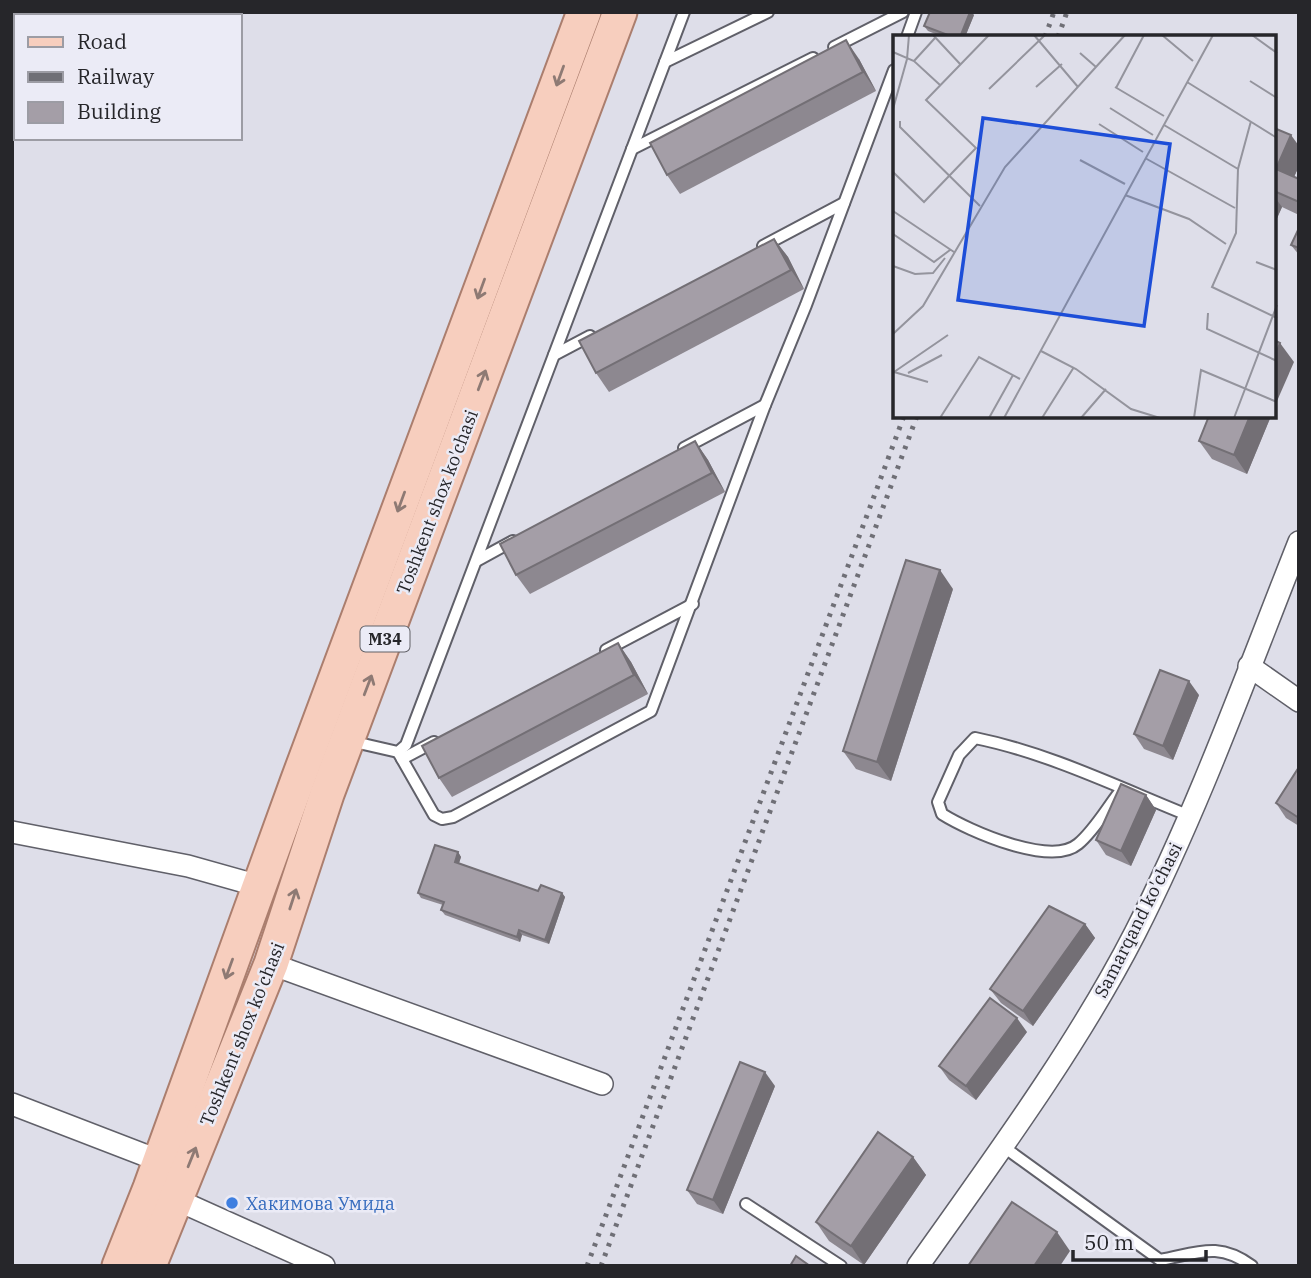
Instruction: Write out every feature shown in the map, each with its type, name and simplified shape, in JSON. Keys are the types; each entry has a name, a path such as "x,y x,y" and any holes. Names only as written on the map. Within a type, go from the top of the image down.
{"main road":[{"name":"Toshkent shox ko'chasi","path":"149,1266 271,964 312,788 584,12"},
{"name":"Toshkent shox ko'chasi","path":"119,1266 160,1161 259,886 312,788 347,740 620,12"}],"street":[{"name":"Samarqand ko'chasi","path":"925,1263 1070,1045 1118,964 1190,816 1299,542"},
{"path":"1250,666 1299,701"},
{"path":"12,832 188,866 259,886"},
{"path":"271,964 602,1084"},
{"path":"12,1104 160,1161"},
{"path":"175,1199 324,1266"}],"lane":[{"path":"400,756 478,560 684,12"},
{"path":"665,62 768,12"},
{"path":"632,149 903,12"},
{"path":"908,35 916,12"},
{"path":"400,756 434,815 442,819 453,817 651,711 693,604 765,404 893,74"},
{"path":"748,254 844,203"},
{"path":"554,355 603,329"},
{"path":"669,456 765,404"},
{"path":"478,560 525,534"},
{"path":"596,656 693,604"},
{"path":"347,740 400,756 451,733"},
{"path":"1122,789 1078,844 1067,850 1045,853 961,827 942,814 938,802 959,755 975,738 1010,745 1122,789 1190,816"},
{"path":"1001,1145 1160,1260 1212,1249 1234,1253 1252,1266"},
{"path":"747,1204 841,1266"}],"building":[{"path":"930,12 970,12 961,35 948,35 924,26"},
{"path":"846,40 863,72 667,175 650,143"},
{"path":"1276,129 1291,135 1276,169"},
{"path":"1276,169 1299,179 1299,202 1276,192"},
{"path":"1299,228 1299,248 1291,245"},
{"path":"774,239 791,270 596,373 579,341"},
{"path":"1208,418 1249,418 1234,455 1199,441"},
{"path":"695,441 712,473 516,575 500,544"},
{"path":"906,560 940,570 877,762 843,751"},
{"path":"618,643 634,675 439,778 422,746"},
{"path":"1160,670 1189,681 1163,746 1134,734"},
{"path":"1299,767 1299,818 1276,803"},
{"path":"1121,784 1146,795 1121,851 1096,840"},
{"path":"435,845 458,852 455,862 538,891 541,885 562,893 545,940 519,930 517,937 441,910 444,902 418,893"},
{"path":"1049,906 1085,924 1023,1011 990,989"},
{"path":"990,998 1017,1018 966,1086 939,1066"},
{"path":"740,1062 765,1072 713,1200 687,1190"},
{"path":"878,1132 913,1157 851,1246 816,1222"},
{"path":"1012,1202 1057,1232 1034,1266 968,1266"},
{"path":"796,1256 810,1266 790,1266"}],"railway":[{"path":"1046,35 1054,12"},
{"path":"1059,35 1067,12"},
{"path":"587,1266 903,418"},
{"path":"601,1266 916,418"}],"place":[{"name":"Хакимова Умида","path":"232,1203"}]}
